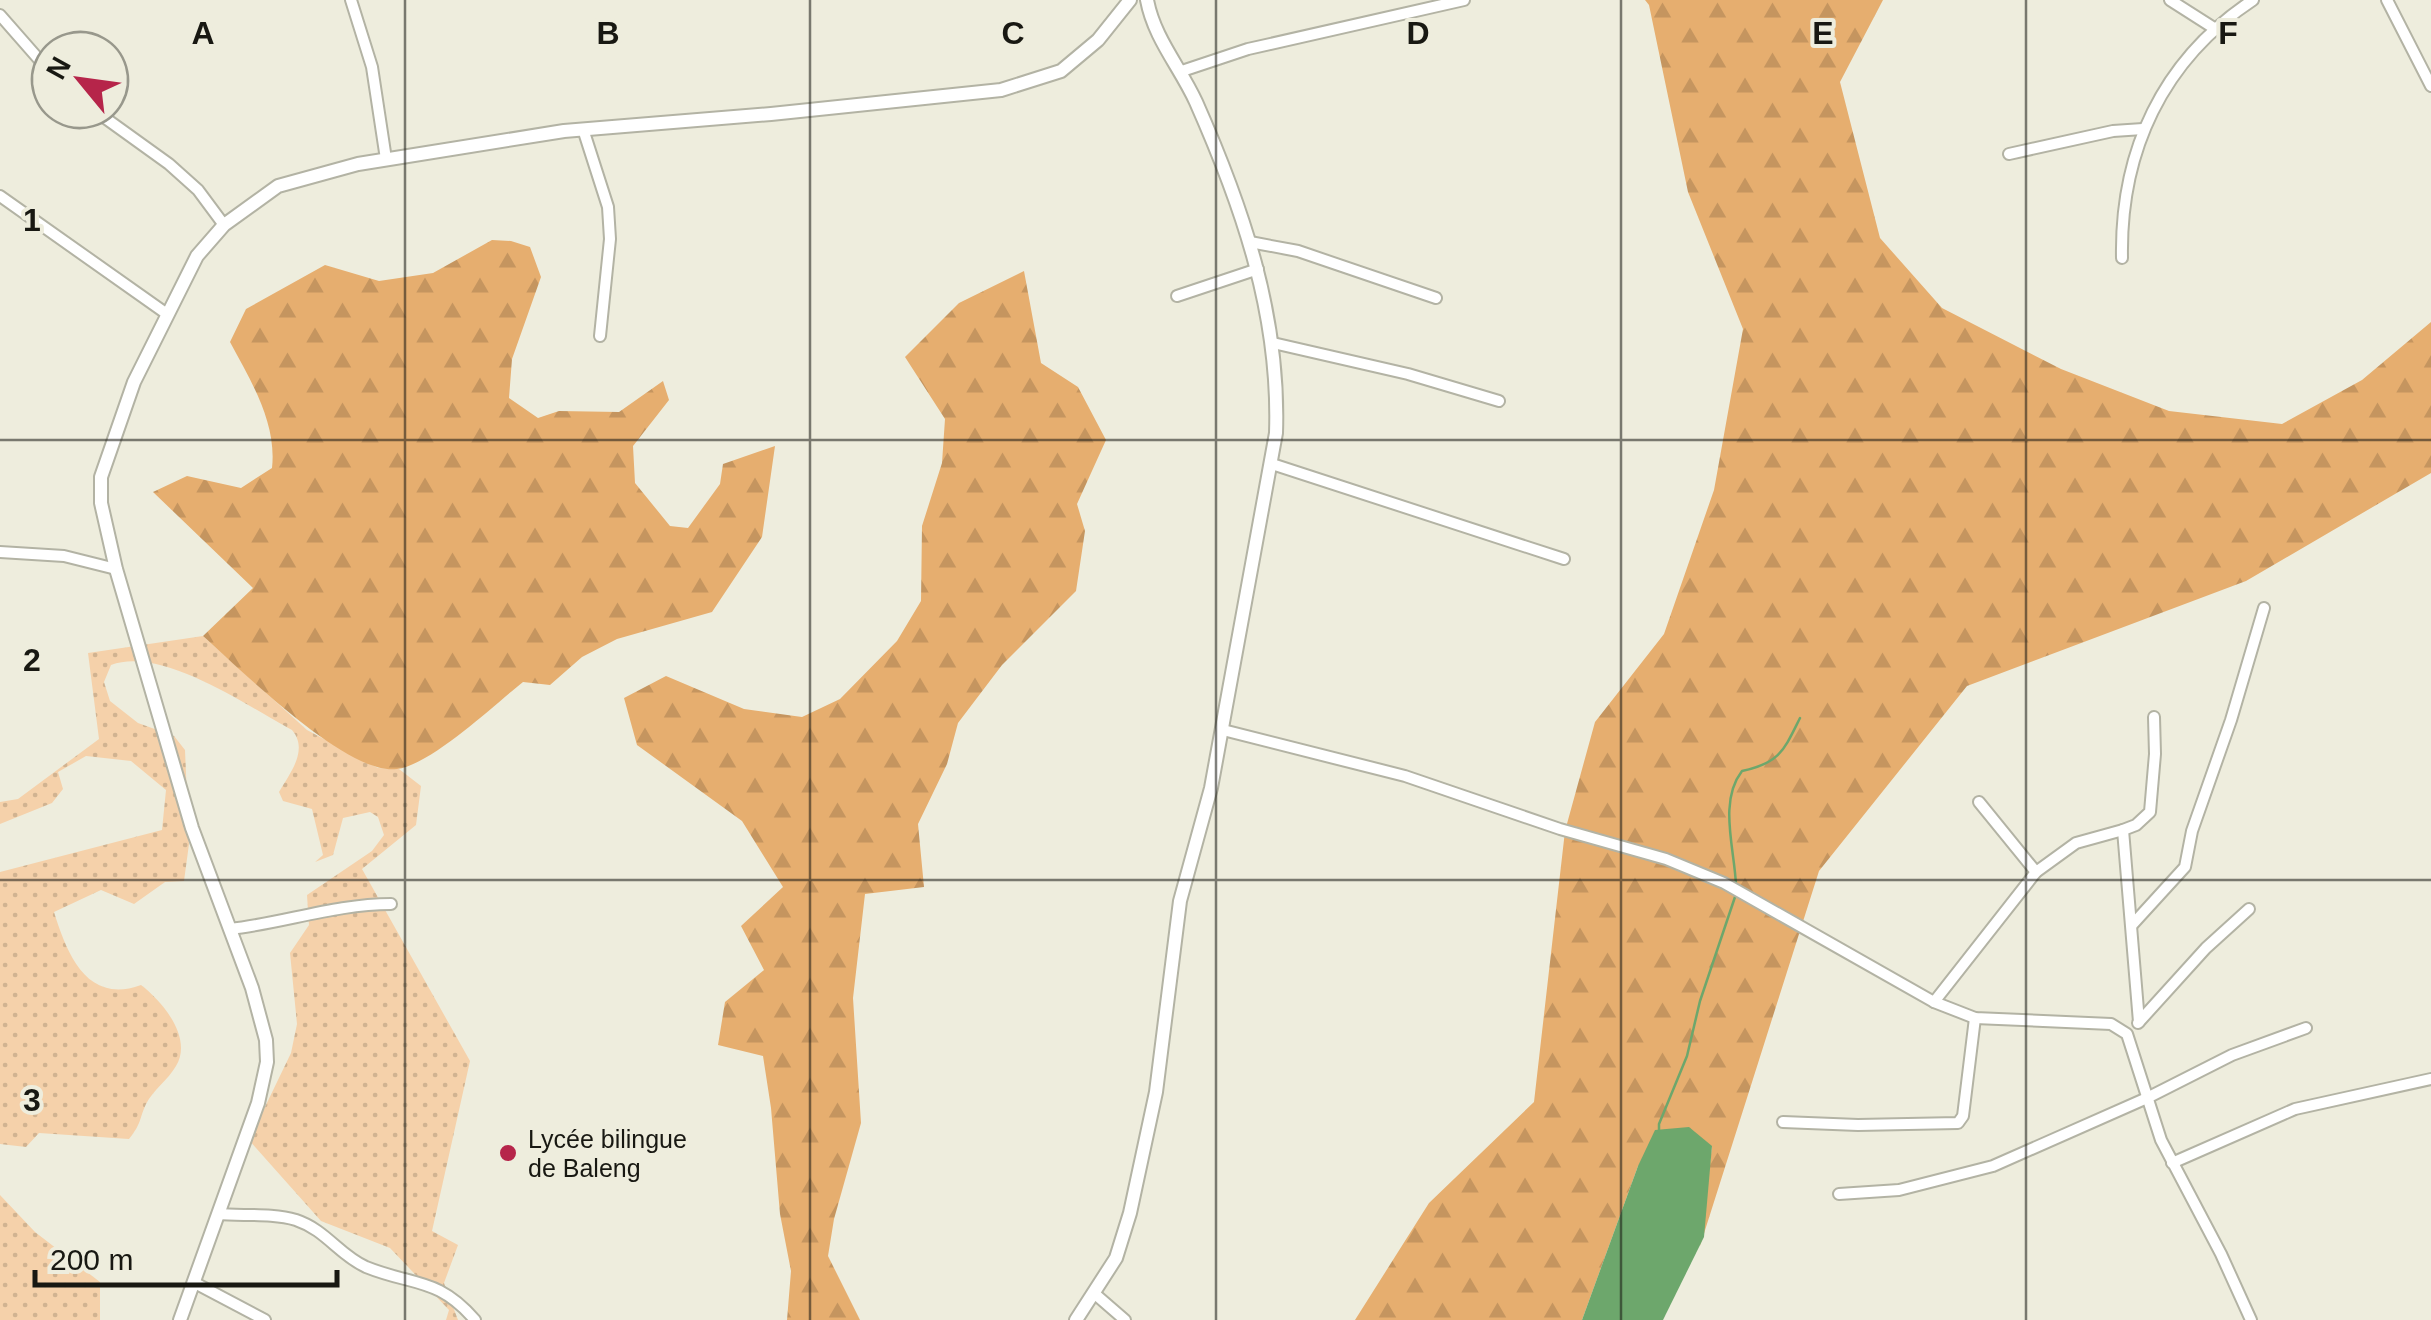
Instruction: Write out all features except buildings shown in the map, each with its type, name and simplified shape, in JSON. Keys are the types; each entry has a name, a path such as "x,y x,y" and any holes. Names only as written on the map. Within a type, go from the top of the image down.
{"street":[{"path":"351,0 372,67 386,160"},
{"path":"180,1320 258,1102 267,1062 266,1040 252,988 192,828 116,569 101,503 101,477 134,382 197,256 224,225 278,186 386,160 517,136 1001,90 1060,71 1098,40 1130,0"},
{"path":"1182,71 1248,49 1464,0"},
{"path":"2170,0 2217,30"},
{"path":"2122,258 2121,218 2142,129 2166,86 2217,30 2253,0"},
{"path":"2387,0 2431,86"},
{"path":"1076,1320 1116,1258 1156,1092 1180,901 1211,788 1222,730 1272,464 1278,382 1258,269 1224,162 1182,71 1154,29 1150,1"},
{"path":"0,15 30,49"},
{"path":"2008,154 2113,131 2142,129"},
{"path":"122,130 198,190 224,225"},
{"path":"583,130 608,207 610,240 600,336"},
{"path":"0,196 167,314"},
{"path":"1250,242 1298,251 1436,298"},
{"path":"1176,296 1258,269"},
{"path":"1272,342 1500,400"},
{"path":"1272,464 1564,559"},
{"path":"0,552 64,556 116,569"},
{"path":"2132,925 2184,867 2264,608"},
{"path":"1934,1002 2036,872 2076,843 2136,825 2150,812 2154,716"},
{"path":"1222,730 1405,776 1560,830 1666,859 1724,884 1934,1002 1975,1018 2112,1024 2126,1034 2172,1163 2222,1254 2251,1320"},
{"path":"1979,802 2036,872"},
{"path":"2123,830 2138,1022"},
{"path":"230,929 272,925 341,908 391,904"},
{"path":"2126,1034 2206,948 2250,909"},
{"path":"1783,1122 1953,1125 1963,1116 1975,1018"},
{"path":"1839,1194 1899,1190 1993,1166 2147,1098 2232,1055 2306,1028"},
{"path":"2172,1163 2295,1109 2431,1079"},
{"path":"218,1214 291,1218 318,1228 365,1266 434,1286 454,1298 475,1320"},
{"path":"196,1283 265,1320"},
{"path":"1096,1294 1125,1320"}],"shaded area":[{"path":"203,636 307,730 378,768 399,769 421,786 416,825 362,869 470,1061 432,1231 458,1245 444,1283 458,1320 446,1320 449,1310 390,1248 321,1221 249,1140 291,1053 297,1024 290,953 309,925 307,895 372,851 384,835 378,817 370,812 343,818 333,855 315,862 323,855 312,809 283,801 279,792 298,753 292,730 179,671 132,661 111,665 104,682 110,701 138,723 174,736 185,750 189,844 184,881 165,882 134,904 101,890 54,912 73,959 93,982 122,989 141,985 158,1001 178,1033 181,1044 176,1066 149,1099 129,1139 39,1133 26,1147 0,1144 0,872 162,830 166,790 131,761 86,756 58,772 63,789 52,803 0,824 0,802 18,799 99,739 88,653"},
{"path":"1689,1127 1712,1146 1704,1237 1663,1320 1582,1320 1655,1130"},
{"path":"0,1195 35,1232 100,1282 100,1320 0,1320"}],"green space":[{"path":"1645,0 1883,0 1840,82 1880,238 1942,308 2061,369 2169,411 2282,424 2362,380 2431,322 2431,473 2246,581 1967,686 1819,871 1700,1246 1712,1146 1638,1166 1582,1320 1355,1320 1429,1203 1534,1102 1565,831 1595,722 1664,634 1714,490 1743,329 1688,192"},
{"path":"492,240 530,247 541,277 512,359 509,398 538,418 559,411 619,412 663,381 669,400 633,446 635,483 670,526 688,528 720,484 723,464 775,446 762,537 712,612 617,639 582,657 550,685 523,682 427,757 397,769 376,767 351,756 295,718 203,636 253,588 153,492 187,476 241,488 272,468 266,419 230,342 246,309 325,265 379,281 433,273"},
{"path":"1024,271 1041,363 1078,387 1106,440 1077,504 1085,531 1076,591 1002,665 958,723 947,764 918,824 924,887 865,894 853,998 861,1123 834,1219 828,1256 860,1320 787,1320 791,1271 780,1214 763,1056 718,1045 725,1002 764,970 741,926 783,887 742,821 637,745 624,698 666,676 744,709 802,717 840,699 897,641 921,601 922,526 942,463 945,419 905,357 959,303"}],"waterway":[{"path":"1736,886 1729,812 1735,783 1742,771 1765,764 1779,754 1800,718"},
{"path":"1659,1132 1687,1056 1700,1001 1736,894"}],"place":[{"name":"Lycée bilingue de Baleng","path":"508,1153"}]}
